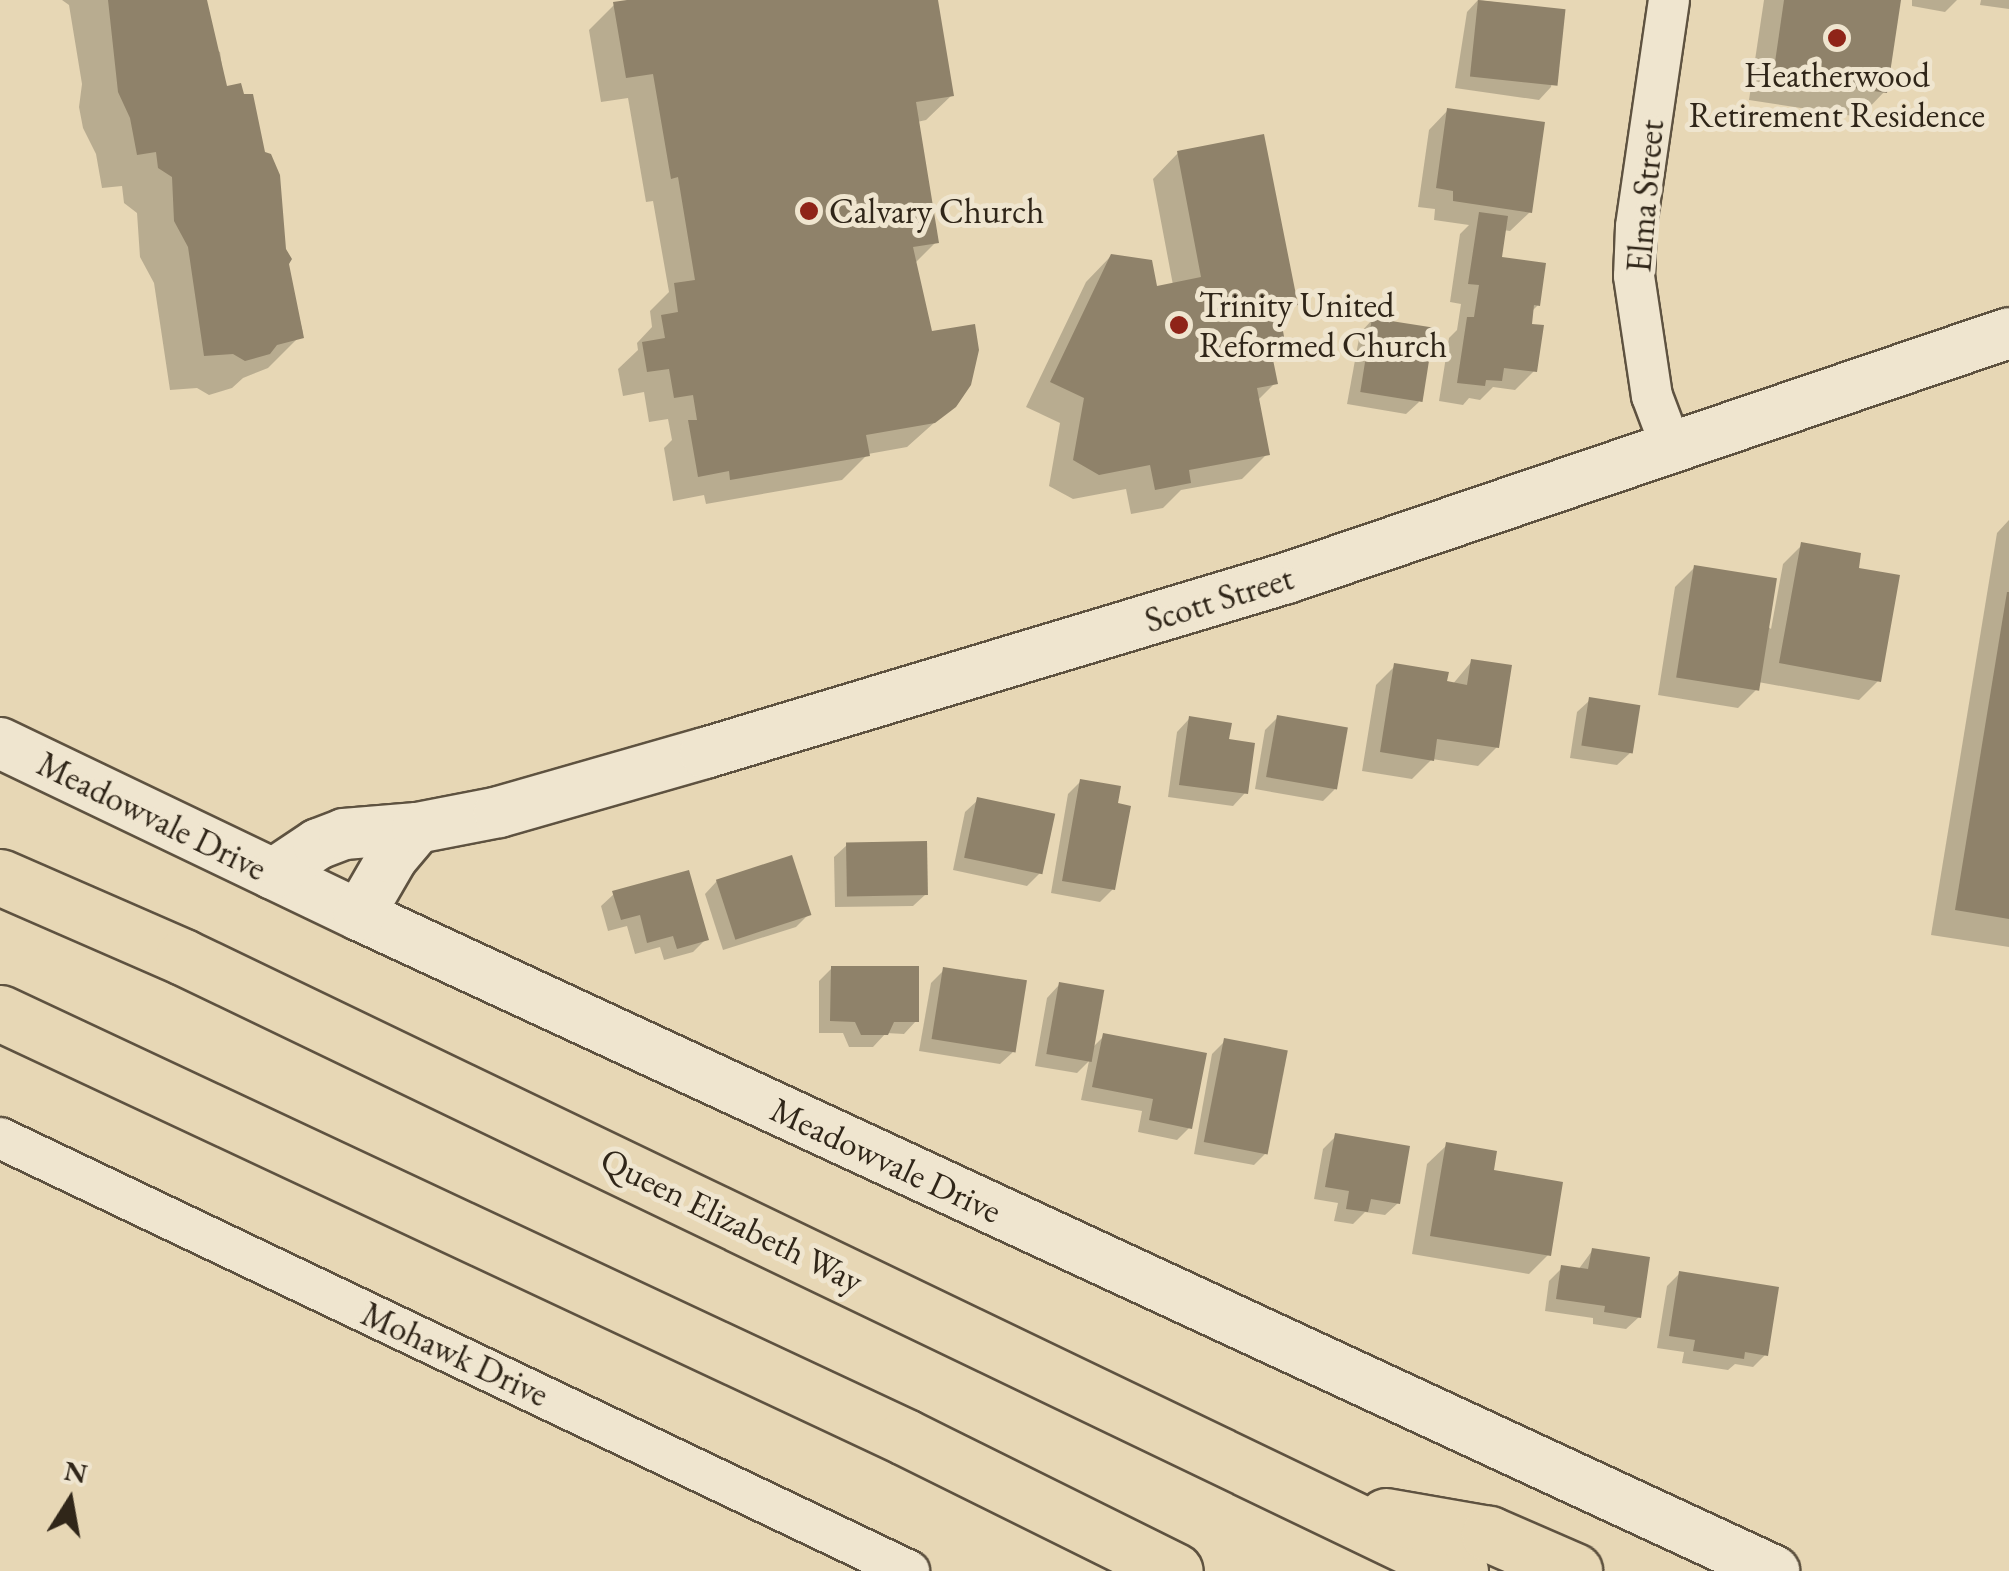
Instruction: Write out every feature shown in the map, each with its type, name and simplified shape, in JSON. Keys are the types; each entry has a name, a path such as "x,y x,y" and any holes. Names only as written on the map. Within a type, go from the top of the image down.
{"highway":[{"name":"Queen Elizabeth Way","path":"0,877 184,957 1460,1571"},
{"path":"0,1013 905,1437 1175,1571"},
{"path":"1324,1506 1489,1534 1574,1571"}],"street":[{"name":"Elma Street","path":"1668,0 1636,227 1634,276 1652,396 1672,449"},
{"name":"Scott Street","path":"273,874 318,844 344,834 418,828 499,812 1287,578 2009,333"},
{"name":"Meadowvale Drive","path":"0,743 359,916 1774,1571"},
{"path":"359,916 392,858 418,828"},
{"name":"Mohawk Drive","path":"0,1138 909,1571"}],"building":[{"path":"108,0 207,0 227,86 241,83 244,94 253,94 265,152 271,154 280,175 286,249 292,259 289,264 304,338 277,345 270,354 245,361 233,354 204,356 188,247 174,221 172,177 158,168 156,152 137,155 130,118 118,92"},
{"name":"Calvary Church","path":"938,0 954,96 916,102 939,243 913,247 932,331 975,324 979,350 971,385 956,407 935,423 866,435 870,456 730,480 729,471 698,477 688,420 697,420 693,395 674,398 669,369 647,372 642,342 665,338 661,315 678,312 674,283 695,280 678,177 671,179 653,74 626,78 613,2"},
{"path":"1478,0 1566,9 1557,86 1470,77"},
{"name":"Heatherwood Retirement Residence","path":"1784,0 1901,0 1887,93 1773,76"},
{"path":"1447,108 1545,122 1532,213 1453,201 1453,191 1436,188"},
{"name":"Trinity United Reformed Church","path":"1264,134 1298,305 1279,309 1285,342 1270,345 1278,384 1257,388 1270,455 1189,470 1191,483 1155,490 1150,465 1099,475 1073,460 1084,398 1050,382 1111,254 1152,260 1157,286 1201,277 1177,151"},
{"path":"1479,212 1508,216 1502,257 1546,263 1540,306 1534,305 1532,324 1544,325 1537,372 1504,368 1502,381 1486,380 1485,386 1457,383 1467,317 1474,317 1479,285 1468,284"},
{"path":"1372,318 1434,328 1422,402 1360,392"},
{"path":"1801,542 1861,553 1859,568 1900,575 1881,682 1779,663"},
{"path":"1694,565 1777,578 1759,691 1676,678"},
{"path":"2009,592 2009,919 1955,910"},
{"path":"1471,659 1512,665 1499,748 1437,739 1434,761 1380,752 1394,663 1449,672 1447,681 1467,685"},
{"path":"1589,697 1640,705 1633,754 1581,745"},
{"path":"1277,715 1348,728 1337,790 1266,777"},
{"path":"1189,716 1232,723 1229,739 1255,743 1248,794 1179,785"},
{"path":"1080,779 1121,786 1118,803 1131,806 1115,890 1062,881"},
{"path":"977,797 1055,814 1042,874 964,858"},
{"path":"927,841 928,895 847,896 846,842"},
{"path":"792,855 811,915 735,940 716,880"},
{"path":"689,870 709,940 677,949 673,936 647,943 640,915 621,920 612,891"},
{"path":"831,966 919,966 919,1022 894,1022 888,1035 861,1035 855,1022 830,1021"},
{"path":"943,967 1027,980 1016,1052 932,1039"},
{"path":"1059,982 1104,990 1092,1062 1046,1054"},
{"path":"1103,1033 1207,1053 1192,1129 1149,1120 1153,1099 1092,1087"},
{"path":"1224,1038 1288,1050 1268,1154 1204,1142"},
{"path":"1335,1133 1410,1146 1400,1204 1371,1199 1368,1212 1346,1209 1349,1191 1325,1187"},
{"path":"1446,1142 1497,1151 1494,1170 1563,1182 1551,1256 1430,1236"},
{"path":"1592,1248 1650,1257 1641,1318 1604,1312 1605,1306 1556,1299 1561,1265 1588,1269"},
{"path":"1679,1271 1779,1287 1768,1356 1745,1352 1744,1359 1693,1351 1695,1340 1669,1336"}],"place":[{"name":"Heatherwood Retirement Residence","path":"1837,38"},
{"name":"Calvary Church","path":"809,211"},
{"name":"Trinity United Reformed Church","path":"1179,325"}]}
